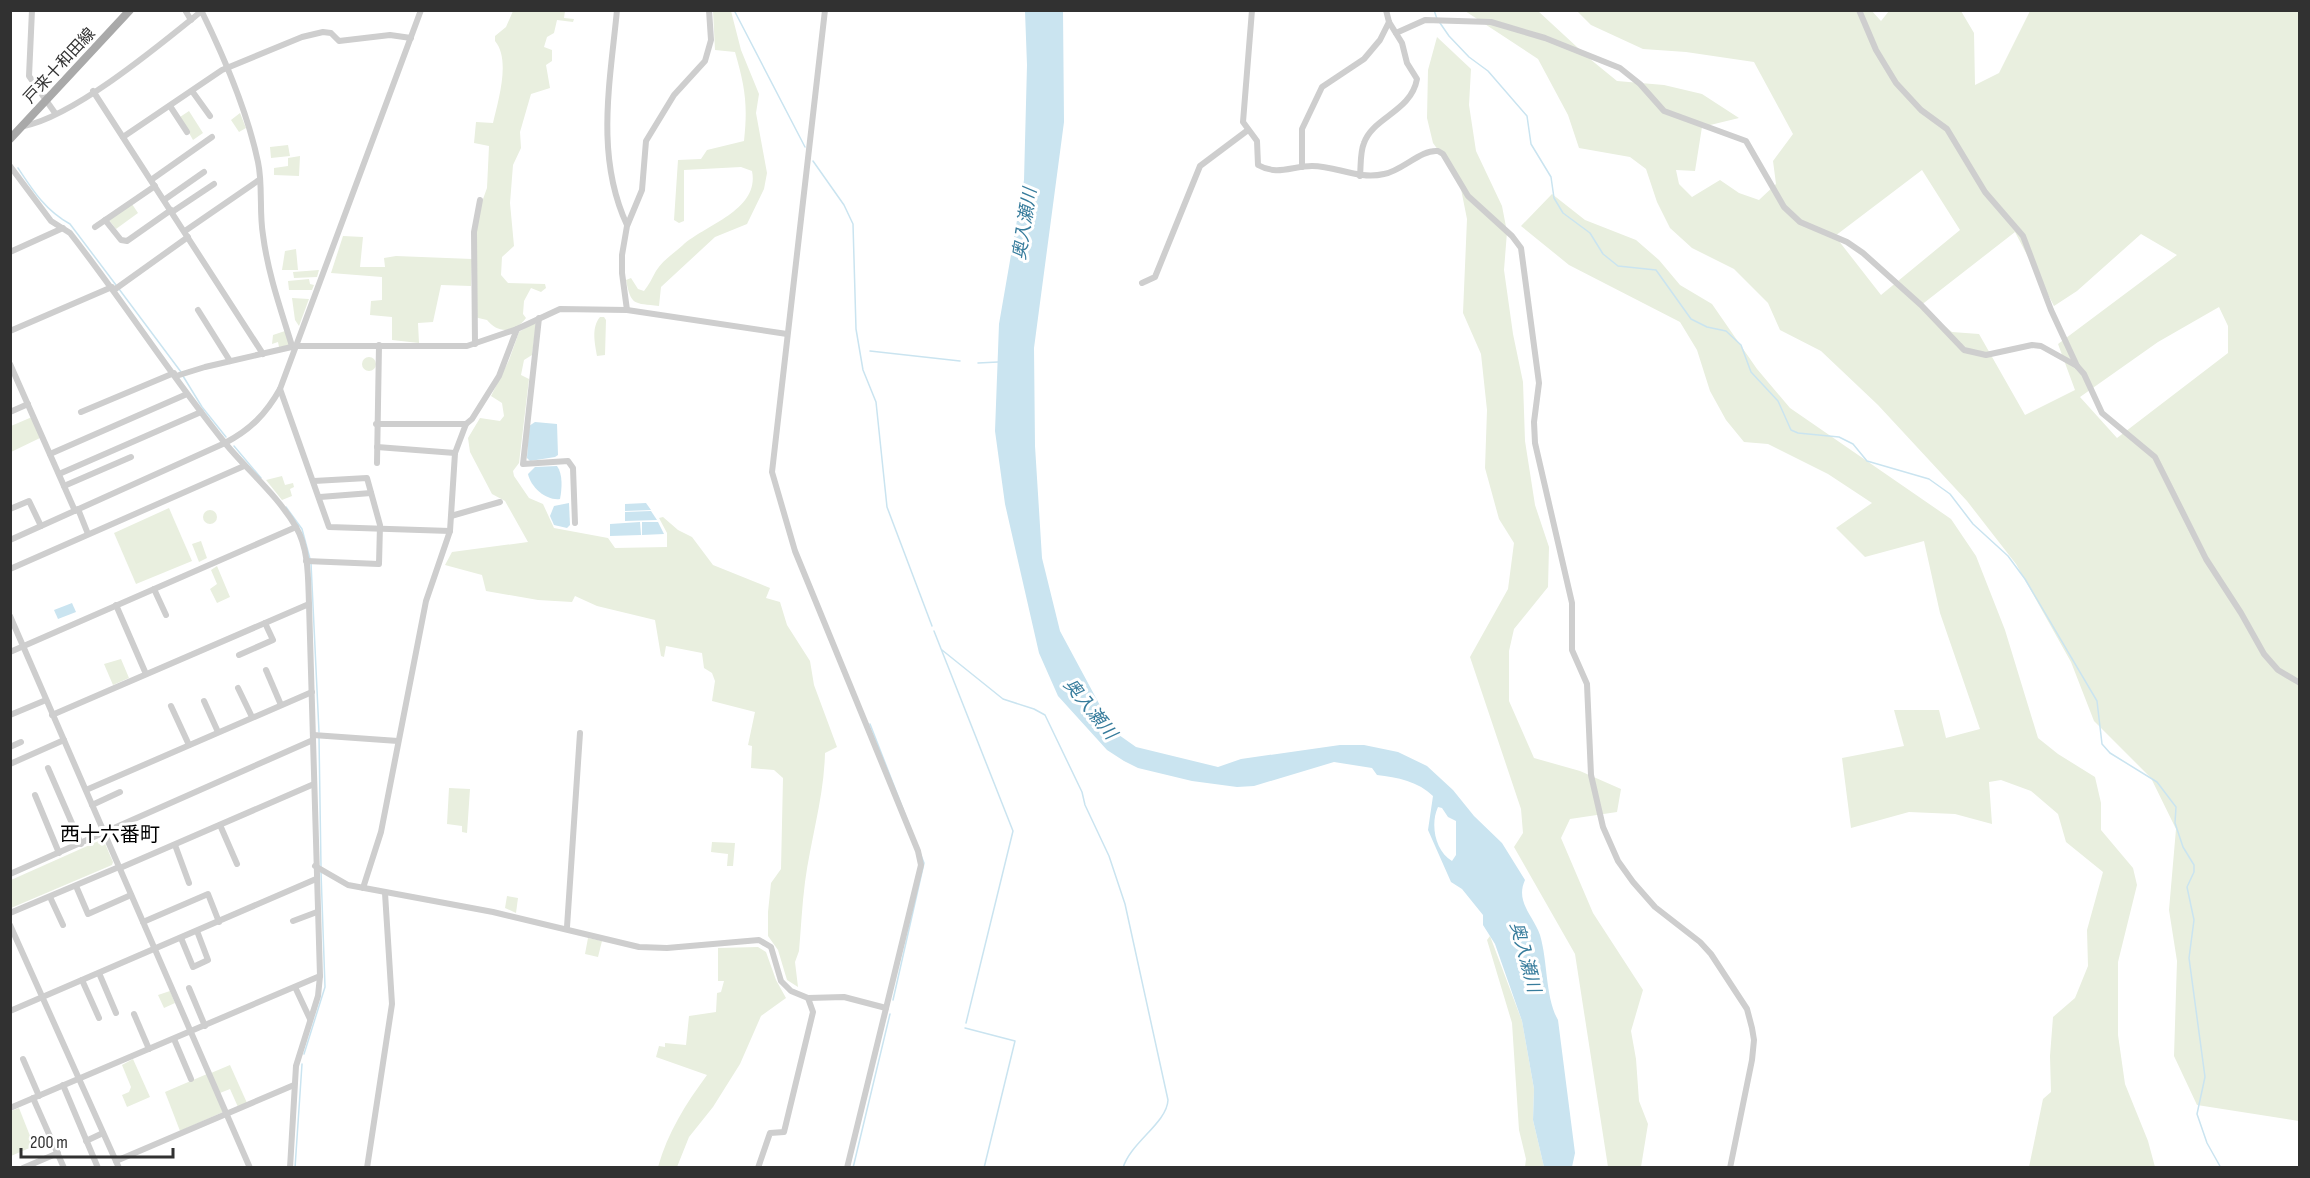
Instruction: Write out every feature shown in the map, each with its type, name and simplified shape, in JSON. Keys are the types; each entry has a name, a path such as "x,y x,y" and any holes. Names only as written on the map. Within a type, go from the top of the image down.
{"main road":[{"name":"戸来十和田線","path":"10,139 129,10"}],"street":[{"path":"32,10 28,71 31,80 55,113"},
{"path":"185,10 191,20"},
{"path":"10,540 225,443 261,417 280,389 294,346 421,10"},
{"path":"617,10 606,134 612,184 627,226"},
{"path":"627,310 622,273 627,226 642,190 649,134 681,84 701,66 710,48 709,10"},
{"path":"825,10 772,472 795,551 920,860 919,875 847,1167"},
{"path":"1252,10 1243,122 1257,141 1258,165 1266,170 1278,171 1302,166 1322,166 1372,177 1392,172 1424,154 1438,151 1443,154 1468,196 1512,236 1521,248 1539,383 1534,422 1535,443 1572,603 1572,650 1587,684 1591,776 1603,827 1618,861 1633,882 1655,907 1700,942 1711,954 1747,1009 1752,1028 1754,1040 1752,1060 1730,1167"},
{"path":"1360,176 1364,142 1370,133 1405,103 1416,89 1417,79 1407,63 1386,10"},
{"path":"1859,10 1876,50 1896,84 1921,110 1947,129 1984,192 2023,237 2051,310 2102,413 2156,457 2206,559 2264,654 2278,670 2300,683"},
{"path":"24,126 55,113 119,75 202,11 227,68 255,149 265,250 272,281 294,346"},
{"path":"1396,33 1425,20 1491,22 1535,35 1620,68 1640,84 1664,111 1746,141 1784,207 1800,222 1847,242 1863,254 1921,305 1964,350 1986,355 2032,345 2041,346 2077,366"},
{"path":"1302,166 1302,129 1322,87 1364,59 1380,40 1389,22"},
{"path":"123,137 227,68 302,37 323,32 331,33 339,41 390,35 411,38"},
{"path":"93,91 262,354"},
{"path":"192,91 210,116"},
{"path":"170,106 187,132"},
{"path":"1142,283 1155,277 1200,166 1248,130"},
{"path":"95,227 212,137"},
{"path":"10,166 51,221 70,233 115,288 178,374 188,394 201,412 296,527 309,561 312,692 316,736 314,784 319,868 316,879 320,976 318,996 297,1058 290,1167"},
{"path":"164,200 204,172"},
{"path":"10,331 115,288 259,180"},
{"path":"105,220 121,240 127,241 214,184"},
{"path":"475,344 474,232 480,200"},
{"path":"10,252 63,228"},
{"path":"81,412 178,374 294,346 462,347 517,329 556,309 627,310 787,333"},
{"path":"198,310 230,361"},
{"path":"538,318 523,464 568,461 573,468 575,523"},
{"path":"363,888 381,832 426,601 450,531 455,453 466,424 472,419 499,376 517,329"},
{"path":"377,463 379,345"},
{"path":"10,364 13,378 28,404 88,534"},
{"path":"280,389 332,528 450,531"},
{"path":"50,454 188,394"},
{"path":"10,412 28,404"},
{"path":"59,474 201,412"},
{"path":"376,424 466,424"},
{"path":"377,447 455,453"},
{"path":"64,486 131,457"},
{"path":"10,569 244,466"},
{"path":"309,561 379,564 380,529 367,478 314,481"},
{"path":"320,497 371,493"},
{"path":"10,508 29,501 41,526"},
{"path":"451,516 500,502"},
{"path":"10,652 296,527"},
{"path":"154,589 166,615"},
{"path":"52,715 309,604"},
{"path":"116,605 146,674"},
{"path":"10,616 250,1167"},
{"path":"239,655 273,640 265,623"},
{"path":"267,670 281,705"},
{"path":"238,688 252,717"},
{"path":"86,790 312,692"},
{"path":"10,715 46,700"},
{"path":"204,701 218,732"},
{"path":"171,706 189,745"},
{"path":"567,927 580,733"},
{"path":"10,874 59,854 316,736 398,741"},
{"path":"10,764 64,740"},
{"path":"10,747 21,742"},
{"path":"48,768 81,844"},
{"path":"10,913 175,845 314,784"},
{"path":"92,804 120,792"},
{"path":"34,795 59,854"},
{"path":"220,825 237,864"},
{"path":"175,845 189,883"},
{"path":"319,868 338,880 363,888 457,904 522,920 567,927 648,948 749,940 766,942 774,953 781,981 791,992 808,998 835,996 886,1008"},
{"path":"10,1011 316,879"},
{"path":"76,886 88,914 131,895"},
{"path":"367,1167 392,1004 385,893"},
{"path":"143,922 208,894 219,922"},
{"path":"50,897 63,926"},
{"path":"293,921 317,912"},
{"path":"10,925 118,1164 227,1113 294,1085"},
{"path":"181,938 193,967 208,960 197,931"},
{"path":"99,973 116,1012"},
{"path":"10,1108 320,976"},
{"path":"82,980 99,1018"},
{"path":"295,987 311,1020"},
{"path":"189,988 205,1026"},
{"path":"758,1167 770,1133 784,1132 813,1012 808,998"},
{"path":"134,1014 150,1049"},
{"path":"174,1039 191,1079"},
{"path":"23,1059 64,1167"},
{"path":"63,1085 98,1167"},
{"path":"86,1141 103,1133"},
{"path":"23,1167 58,1153"}],"green space":[{"path":"1871,10 1881,21 1889,11 1961,11 1974,33 1975,85 1999,73 2030,11 2299,11 2299,1121 2197,1105 2174,1056 2177,961 2169,910 2176,829 2151,778 2094,721 2071,662 2016,564 1967,501 1878,405 1821,351 1780,330 1768,303 1734,269 1692,248 1670,228 1657,202 1646,169 1630,157 1579,148 1568,115 1538,59 1465,11 1538,11 1617,81 1664,85 1702,94 1739,118 1702,127 1695,171 1676,170 1679,184 1692,197 1720,180 1739,193 1759,200 1776,184 1773,161 1793,134 1754,62 1686,52 1643,49 1591,25 1577,11","holes":["1922,170 1960,230 1881,295 1835,236","2015,232 2054,306 2077,291 2141,234 2177,255 2058,344 2075,390 2025,415 1979,334 1952,332 1920,306","2219,307 2228,326 2228,353 2117,438 2080,397 2158,342"]},
{"path":"513,11 565,11 564,18 574,19 573,22 557,20 554,33 547,37 544,47 552,50 552,61 546,65 550,88 531,94 520,132 521,148 513,165 510,203 514,246 502,257 501,275 508,283 545,284 546,288 541,292 531,288 524,301 523,314 526,318 517,327 506,330 496,328 487,320 474,317 475,234 478,213 487,188 489,146 474,143 476,122 493,123 503,69 495,36 506,27"},
{"path":"713,11 731,11 741,50 759,94 756,113 767,173 764,189 747,224 715,237 661,287 659,306 635,302 630,295 626,280 631,278 638,289 644,291 665,260 693,238 729,215 748,196 752,185 752,171 741,167 684,170 684,221 679,223 674,220 678,160 701,159 707,150 744,141 746,106 741,75 735,52 715,50"},
{"path":"1437,37 1471,69 1469,105 1476,151 1502,206 1507,232 1504,270 1513,334 1523,382 1525,441 1535,505 1549,547 1548,587 1514,629 1509,651 1509,701 1534,758 1580,771 1621,789 1617,812 1570,819 1561,838 1593,913 1643,990 1631,1031 1639,1101 1648,1124 1641,1167 1608,1167 1575,954 1514,847 1523,833 1521,809 1470,657 1508,589 1514,543 1499,519 1485,468 1487,410 1481,354 1463,313 1467,219 1459,179 1433,143 1427,118 1428,70"},
{"path":"189,111 203,133 193,140 180,117"},
{"path":"240,113 246,128 239,132 231,120"},
{"path":"288,145 290,156 271,158 270,147"},
{"path":"300,156 299,176 274,175 274,168 288,166 288,158"},
{"path":"1552,194 1585,220 1636,240 1659,260 1680,285 1712,304 1757,369 1790,408 1951,519 1976,556 2005,630 2038,738 2058,754 2095,777 2101,803 2101,830 2133,868 2137,885 2118,962 2118,1035 2125,1084 2148,1141 2155,1167 2029,1167 2043,1099 2051,1092 2050,1056 2053,1017 2075,998 2088,966 2087,930 2103,872 2066,842 2058,814 2031,791 2001,780 1989,782 1992,824 1955,814 1909,812 1851,828 1842,758 1904,746 1894,710 1939,710 1946,738 1980,729 1940,613 1924,541 1865,557 1836,528 1872,503 1828,474 1768,444 1744,442 1726,420 1710,391 1697,350 1680,322 1569,265 1521,226"},
{"path":"132,204 138,213 116,229 109,220"},
{"path":"343,236 363,237 360,267 385,267 384,258 396,256 472,259 471,286 441,285 433,322 418,323 419,343 392,340 392,317 370,315 371,301 382,300 382,277 331,273"},
{"path":"296,249 298,270 282,270 285,251"},
{"path":"319,270 317,277 294,278 293,272"},
{"path":"309,279 310,284 314,285 312,290 289,290 288,281"},
{"path":"292,298 309,299 299,326 295,320"},
{"path":"600,317 606,320 605,355 597,356 595,331"},
{"path":"536,324 532,355 524,360 521,375 529,379 519,463 513,471 529,498 543,504 554,528 608,538 615,548 667,547 667,533 659,518 663,517 678,530 692,537 713,565 770,588 766,598 780,602 787,625 810,661 814,685 837,747 825,753 820,802 805,882 799,951 795,962 798,987 787,980 778,950 768,936 771,883 781,869 783,778 774,770 751,768 752,746 748,745 755,712 712,701 715,681 712,673 704,668 702,653 666,646 664,657 661,656 655,620 597,606 575,596 572,602 538,600 486,591 482,575 445,565 452,552 528,542 505,501 492,494 470,452 468,438 480,418 500,421 504,416 502,403 491,396 509,360 519,332"},
{"path":"285,331 290,345 279,347 278,342 272,344 273,335"},
{"path":"369,357 374,359 376,364 374,369 369,371 364,369 362,364 364,359"},
{"path":"32,417 40,438 11,452 11,426"},
{"path":"282,476 285,485 293,483 294,487 290,489 292,496 282,500 266,480"},
{"path":"169,508 192,561 136,584 114,533"},
{"path":"210,510 215,512 217,517 215,522 210,524 205,522 203,517 205,512"},
{"path":"201,541 207,558 199,562 192,544"},
{"path":"217,566 230,597 217,603 210,589 217,584 211,570"},
{"path":"121,659 129,678 113,685 104,664"},
{"path":"449,788 470,789 467,833 462,832 462,826 447,824"},
{"path":"103,839 113,862 112,865 11,908 11,880"},
{"path":"712,842 735,843 733,866 727,866 728,854 711,852"},
{"path":"507,896 518,898 516,913 505,908"},
{"path":"1490,936 1522,1021 1534,1089 1533,1120 1544,1167 1525,1167 1526,1159 1519,1130 1512,1023 1487,940"},
{"path":"588,938 602,941 598,957 585,954"},
{"path":"758,947 766,952 776,980 786,998 761,1016 740,1064 713,1107 689,1137 677,1167 658,1167 678,1119 707,1075 656,1057 659,1046 665,1047 665,1043 686,1045 689,1016 716,1012 717,993 721,992 724,981 718,981 718,948"},
{"path":"170,991 175,1003 164,1008 158,995"},
{"path":"133,1059 150,1097 127,1107 122,1095 129,1092 131,1087 122,1065"},
{"path":"230,1065 247,1103 238,1107 230,1089 220,1093 211,1073"},
{"path":"207,1074 223,1112 180,1131 165,1092"},
{"path":"19,1108 34,1146 11,1156 11,1111"}],"water":[{"name":"奥入瀬川","path":"1025,11 1063,11 1064,122 1034,348 1035,446 1042,558 1060,631 1110,724 1119,735 1136,747 1218,767 1241,759 1340,745 1364,745 1398,752 1427,766 1453,790 1474,816 1502,843 1525,880 1522,895 1540,935 1551,1000 1558,1020 1575,1153 1572,1167 1544,1167 1533,1120 1534,1089 1522,1021 1495,944 1483,925 1483,915 1462,889 1451,882 1428,830 1433,796 1407,781 1377,775 1372,768 1334,762 1254,786 1237,787 1192,781 1138,768 1107,750 1058,696 1039,653 1005,504 995,431 999,324 1024,180 1027,65","holes":["1438,807 1442,808 1448,817 1456,821 1456,855 1452,861 1446,857 1438,844 1434,829"]},
{"path":"535,422 557,424 558,455 555,457 530,461 527,458 529,426"},
{"path":"557,466 562,486 560,499 550,498 540,493 532,484 528,474 535,467"},
{"path":"569,503 570,525 567,528 554,525 550,516 554,506"},
{"path":"646,503 651,510 625,511 625,504"},
{"path":"651,511 657,520 625,521 625,512"},
{"path":"640,522 641,535 610,536 610,524"},
{"path":"642,522 658,522 664,534 642,535"},
{"path":"72,603 76,612 58,619 54,610"}],"waterway":[{"path":"734,10 805,147"},
{"path":"1434,10 1437,19"},
{"path":"1440,23 1449,36 1469,57 1488,71 1527,116 1531,144 1551,177 1554,198 1563,213 1590,233 1603,254 1618,266 1656,270 1691,319 1707,327 1726,331 1741,345 1751,372 1778,401 1791,430 1798,433 1839,437 1853,444 1867,461 1929,479 1950,494 1973,524 2008,556 2025,579 2097,701 2102,744 2110,753 2157,782 2176,807 2175,823 2183,847 2194,865 2194,872 2187,887 2194,920 2189,958 2205,1077 2197,1114 2207,1143 2221,1168"},
{"path":"813,161 844,205 853,224 856,329 863,370 876,402 887,507 932,626"},
{"path":"18,168 47,207 70,224 116,285"},
{"path":"119,289 181,372"},
{"path":"870,351 960,361"},
{"path":"978,363 998,362"},
{"path":"183,376 202,407 226,437"},
{"path":"234,446 261,478"},
{"path":"286,507 302,529 310,559"},
{"path":"311,563 319,732"},
{"path":"934,631 1013,831 966,1023"},
{"path":"942,650 1003,699 1045,715 1082,792 1085,805 1109,856 1125,904 1168,1100 1162,1117 1133,1150 1123,1168"},
{"path":"870,724 924,863 893,1000"},
{"path":"319,737 321,867"},
{"path":"304,1054 325,987 321,872"},
{"path":"853,1168 890,1014"},
{"path":"965,1028 1015,1041 984,1168"},
{"path":"295,1168 302,1064"}],"district":[{"name":"西十六番町","path":"110,835"}]}
